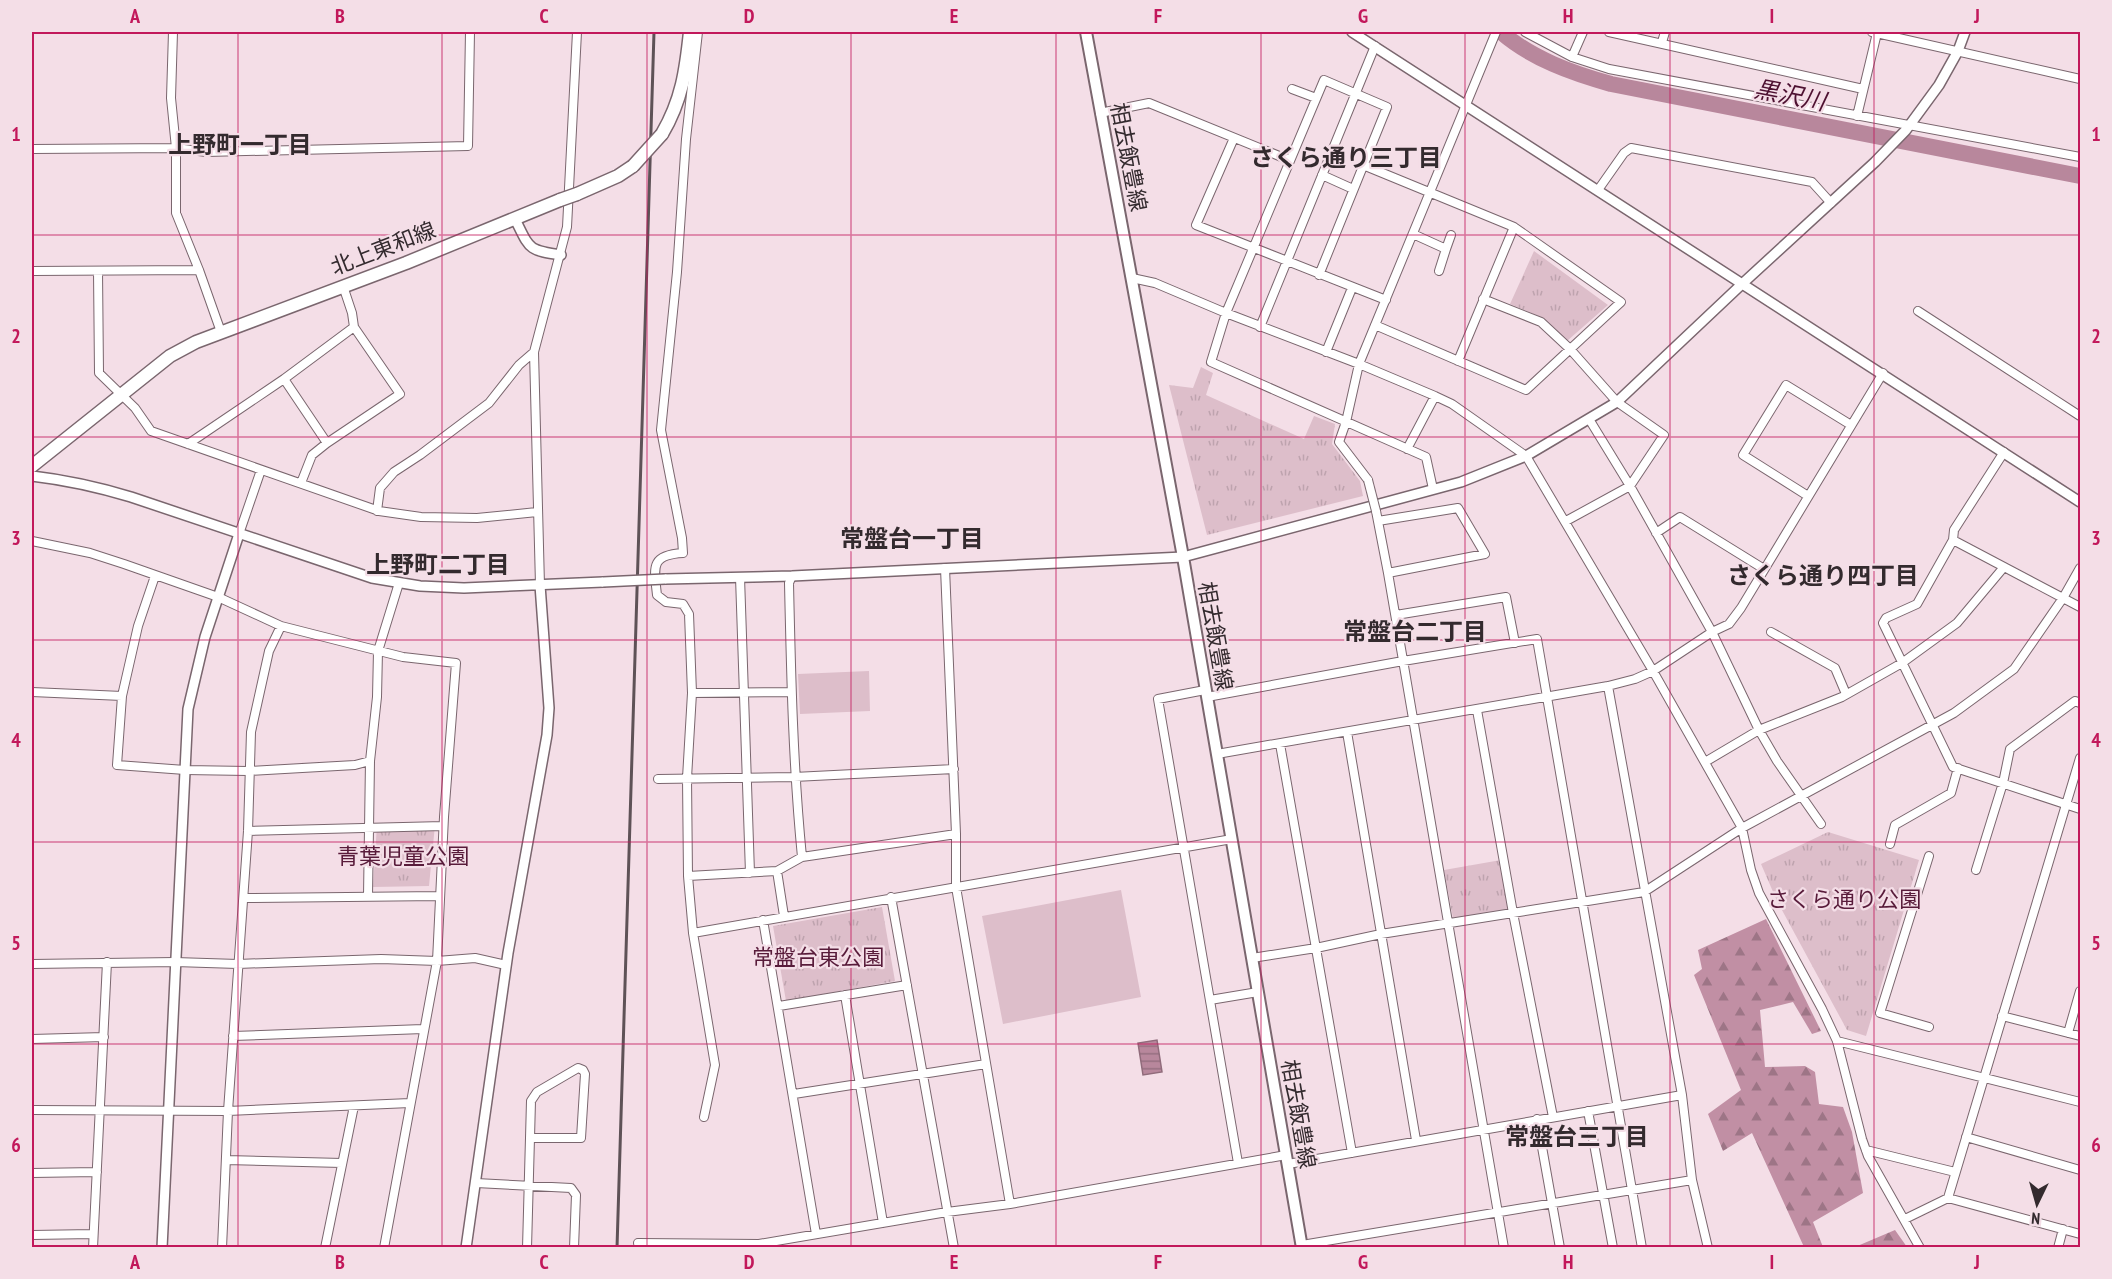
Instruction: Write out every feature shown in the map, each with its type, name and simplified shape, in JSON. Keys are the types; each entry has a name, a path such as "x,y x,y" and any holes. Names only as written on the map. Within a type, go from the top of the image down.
{"main road":[{"name":"北上東和線","path":"32,466 170,356 221,332 515,219 618,176 633,166 662,134 680,98 690,32"},
{"name":"相去飯豊線","path":"1086,32 1183,557 1302,1246"}],"street":[{"path":"173,32 171,98 176,148 176,213 221,332"},
{"path":"32,149 176,148 206,152 468,146 470,32"},
{"path":"466,1248 506,965 548,735 549,708 537,512 534,352 567,227 577,32"},
{"path":"698,32 686,139 677,272 661,430 683,553 660,557 654,567 657,595 666,602 683,604 689,614 692,693 687,778 688,876 693,933 715,1065 704,1118"},
{"path":"1352,32 2080,502"},
{"path":"1525,32 1572,57 1609,69 1908,127 2080,157"},
{"path":"1572,57 1583,32"},
{"path":"1609,32 1662,42 1863,89"},
{"path":"1662,42 1665,32"},
{"path":"1857,117 1875,32 2080,79"},
{"path":"32,476 98,487 176,511 372,578 399,583 464,588 792,576 1183,557 1461,482 1526,456 1617,402 1889,148 1908,127 1939,85 1958,51 1965,32"},
{"path":"1494,35 1359,364 1346,422 1339,442 1368,480 1376,511 1503,1248"},
{"path":"1260,327 1375,46"},
{"path":"1319,275 1387,107 1324,80 1226,313 1211,362 1426,457 1433,489"},
{"path":"1292,89 1316,98"},
{"path":"1100,113 1149,103 1289,160"},
{"path":"1234,138 1196,225 1386,300"},
{"path":"1598,190 1624,153 1631,148 1812,182 1831,203"},
{"path":"1363,165 1514,227 1621,302 1526,390 1375,325"},
{"path":"1322,175 1353,189"},
{"path":"515,219 528,246 539,252 561,255"},
{"path":"1458,361 1514,227"},
{"path":"1413,234 1446,249"},
{"path":"1439,271 1451,235"},
{"path":"32,271 199,270"},
{"path":"98,271 99,373 135,408 152,431 377,511 421,517 477,518 537,512"},
{"path":"1132,278 1155,283 1435,396 1452,404 1526,456 1566,521 1742,828 1751,870 1759,892 1837,1041 1866,1150 1920,1248"},
{"path":"301,483 312,455 400,394 354,327 343,286"},
{"path":"1326,352 1352,288"},
{"path":"1483,299 1541,321 1570,349 1617,402 1664,435 1630,486 1566,521"},
{"path":"1918,311 2080,416"},
{"path":"188,444 284,379 354,327"},
{"path":"377,511 380,488 394,472 489,404 519,365 534,352"},
{"path":"1217,754 1608,686 1635,679 1653,671 1712,632 1729,624 1741,608 1883,373"},
{"path":"284,379 327,443"},
{"path":"1808,496 1743,455 1779,395 1786,385 1851,425"},
{"path":"1407,449 1435,396"},
{"path":"1589,419 1630,486 1712,632 1759,730 1821,824"},
{"path":"2004,452 1954,530 1953,540 1917,604 1886,618 1883,623 1953,767 2080,809"},
{"path":"162,1248 188,709 205,637 261,470"},
{"path":"1378,521 1458,508 1485,554 1388,573"},
{"path":"1656,533 1680,517 1764,569"},
{"path":"1953,540 2080,607"},
{"path":"32,541 90,553 218,597 281,626 403,657 456,663 437,961 384,1248"},
{"path":"1705,762 1759,730 1846,694 1902,663 1958,623 2004,567"},
{"path":"945,568 954,769 956,887 1010,1204"},
{"path":"1252,958 1316,948 1381,934 1644,892 1742,828 1954,713 2014,669 2063,598 2080,568"},
{"path":"155,576 138,626 122,696 117,765 185,770 248,771 355,765 370,761"},
{"path":"792,576 789,583 794,777 802,857"},
{"path":"740,577 750,873"},
{"path":"368,896 370,761 377,697 378,651 399,583"},
{"path":"1395,615 1506,597 1515,643"},
{"path":"222,1248 228,1111 248,831 248,771 251,732 269,651 281,626"},
{"path":"1772,632 1835,668 1846,694"},
{"path":"1238,1163 1158,699 1537,639 1545,697 1642,1248"},
{"path":"1608,686 1682,1095 1692,1180 1708,1248"},
{"path":"32,692 122,696"},
{"path":"692,693 791,692"},
{"path":"1976,870 2003,783 2010,748 2075,701 2080,703"},
{"path":"1477,710 1513,913 1553,1117"},
{"path":"1347,732 1416,1140"},
{"path":"1280,744 1352,1153"},
{"path":"1948,1198 2080,758"},
{"path":"1890,844 1895,825 1951,793 1958,768"},
{"path":"658,779 794,777 954,769"},
{"path":"248,831 444,826"},
{"path":"688,876 777,871 802,857 956,834"},
{"path":"693,933 1232,839"},
{"path":"1929,856 1880,1013 1929,1027"},
{"path":"777,871 784,916"},
{"path":"244,898 440,896"},
{"path":"891,897 954,1248"},
{"path":"763,920 816,1234"},
{"path":"32,964 175,962 238,964 381,959 437,961 475,958 506,965"},
{"path":"93,1248 107,962"},
{"path":"779,1006 907,985"},
{"path":"2068,1033 2080,991"},
{"path":"1210,1000 1258,992"},
{"path":"844,995 883,1223"},
{"path":"2002,1016 2080,1036"},
{"path":"233,1036 423,1029"},
{"path":"32,1039 104,1037"},
{"path":"1837,1041 2080,1102"},
{"path":"794,1094 923,1072 986,1064"},
{"path":"527,1248 531,1101 537,1092 578,1068 583,1070 585,1074 581,1138 530,1138"},
{"path":"638,1243 780,1244 816,1234 1010,1204 1238,1163 1352,1153 1682,1095"},
{"path":"32,1110 228,1111 410,1103"},
{"path":"325,1248 354,1106"},
{"path":"1588,1111 1613,1248"},
{"path":"1537,1119 1560,1248"},
{"path":"1966,1137 2080,1170"},
{"path":"1866,1150 1955,1172"},
{"path":"226,1160 342,1163"},
{"path":"32,1173 97,1172"},
{"path":"1302,1246 1497,1211 1692,1180"},
{"path":"476,1183 575,1190 574,1248"},
{"path":"1905,1220 1948,1198 2080,1234"},
{"path":"2058,1248 2063,1229"},
{"path":"32,1235 93,1234"}],"green space":[{"path":"1534,251 1608,305 1567,341 1543,318 1510,304"},
{"path":"1201,367 1213,373 1206,395 1304,439 1314,416 1335,424 1332,444 1360,481 1363,496 1207,535 1169,385 1193,388"},
{"path":"869,671 870,711 800,714 798,674"},
{"name":"青葉児童公園","path":"377,825 435,825 429,886 373,887"},
{"name":"さくら通り公園","path":"1828,832 1919,860 1866,1036 1847,1030 1777,901 1761,864"},
{"path":"1501,860 1509,911 1453,918 1444,870"},
{"path":"1121,890 1141,997 1003,1024 982,916"},
{"name":"常盤台東公園","path":"882,907 895,981 786,1001 773,926"},
{"path":"1766,919 1821,1031 1812,1034 1793,1002 1760,1010 1765,1067 1805,1066 1815,1072 1819,1104 1843,1107 1852,1132 1863,1193 1813,1222 1823,1247 1804,1247 1752,1133 1723,1151 1708,1114 1741,1090 1694,975 1702,969 1698,950"},
{"path":"1895,1230 1907,1247 1855,1247"}],"shaded area":[{"path":"1157,1040 1162,1072 1143,1075 1138,1043"}],"waterway":[{"name":"黒沢川","path":"1501,32 1513,42 1553,64 1611,84 2080,176"}],"railway":[{"path":"617,1248 654,32"}],"district":[{"name":"上野町一丁目","path":"240,144"},
{"name":"さくら通り三丁目","path":"1346,157"},
{"name":"常盤台一丁目","path":"912,538"},
{"name":"上野町二丁目","path":"438,564"},
{"name":"さくら通り四丁目","path":"1823,575"},
{"name":"常盤台二丁目","path":"1415,631"},
{"name":"常盤台三丁目","path":"1577,1136"}]}
